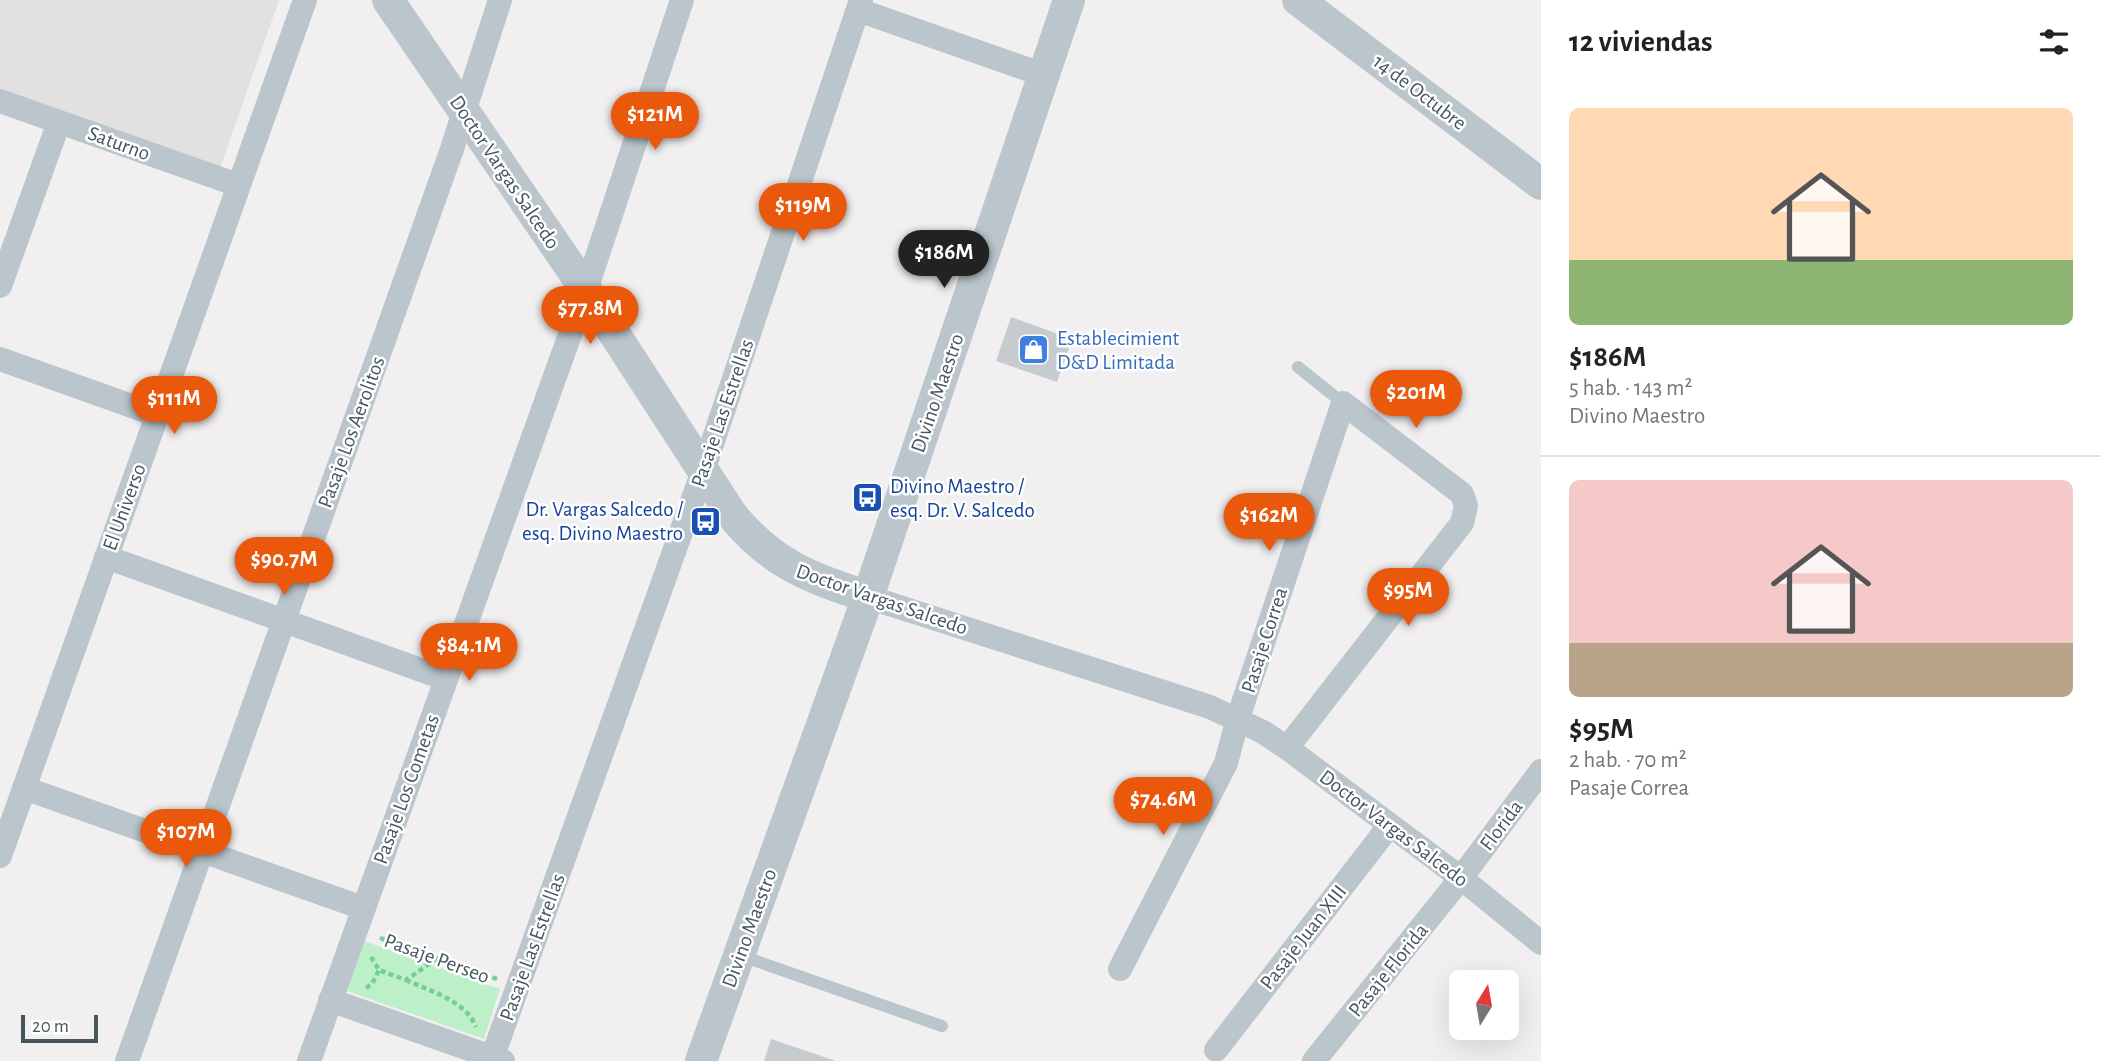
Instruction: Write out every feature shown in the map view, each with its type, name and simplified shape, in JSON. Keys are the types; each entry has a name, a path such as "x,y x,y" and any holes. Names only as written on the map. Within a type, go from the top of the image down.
{"street":[{"name":"El Universo","path":"0,856 304,0"},
{"name":"Doctor Vargas Salcedo","path":"388,0 586,290 703,471 744,530 774,557 802,573 868,597 1197,702 1238,718 1287,748 1461,878 1541,943"},
{"name":"Pasaje Los Aerolitos","path":"127,1061 464,111 500,0"},
{"name":"Pasaje Los Cometas","path":"309,1061 586,290 682,0"},
{"name":"Divino Maestro","path":"701,1061 868,597 1069,0"},
{"name":"14 de Octubre","path":"1304,2 1541,184"},
{"path":"860,5 1044,75"},
{"name":"Pasaje Las Estrellas","path":"492,1058 703,471 860,5"},
{"name":"Saturno","path":"0,101 238,186"},
{"path":"0,286 58,121"},
{"path":"0,359 157,415"},
{"path":"1287,748 1462,523 1466,506 1462,494 1343,403"},
{"name":"Pasaje Correa","path":"1121,968 1226,763 1238,718 1343,403"},
{"path":"106,557 446,679"},
{"name":"Florida","path":"1461,878 1541,771"},
{"path":"24,788 202,851 360,923"},
{"name":"Pasaje Juan XIII","path":"1216,1050 1390,825"},
{"name":"Pasaje Florida","path":"1314,1061 1461,878"},
{"path":"331,1000 492,1058"}],"lane":[{"path":"1298,367 1343,403"},
{"path":"739,955 942,1026"}],"path":[{"name":"Pasaje Perseo","path":"360,923 438,958 518,986"},
{"path":"360,923 363,942 379,970 464,1008 473,1018 492,1058"},
{"path":"406,980 438,958"}],"shaded area":[{"path":"0,0 279,0 220,168 0,92"}],"green space":[{"path":"364,941 500,989 484,1039 347,991"}],"building":[{"name":"Establecimient D&D Limitada","path":"1011,317 1072,339 1057,382 996,361"},
{"path":"771,1039 836,1061 764,1061"}],"place":[{"name":"Establecimient D&D Limitada","path":"1034,350"},
{"name":"Divino Maestro / esq. Dr. V. Salcedo","path":"867,498"},
{"name":"Dr. Vargas Salcedo / esq. Divino Maestro","path":"706,521"}]}
